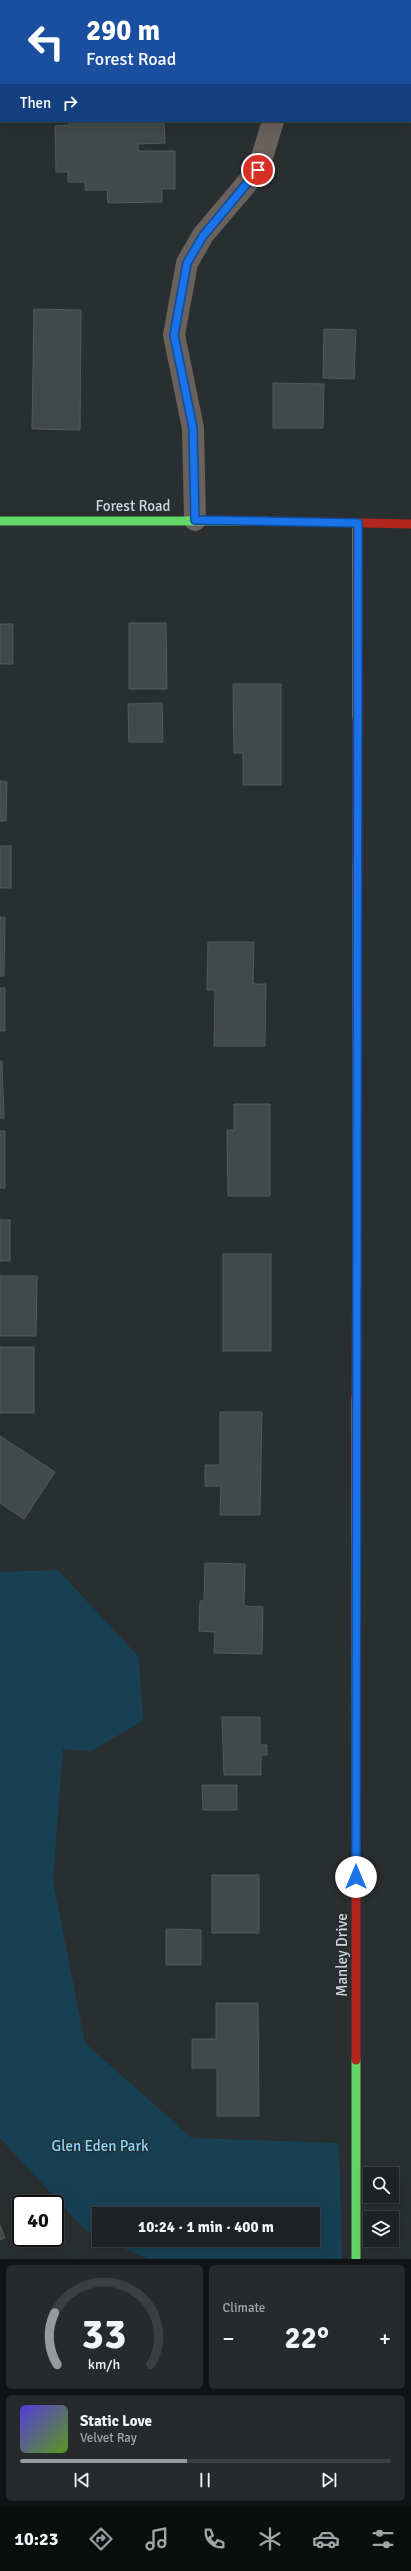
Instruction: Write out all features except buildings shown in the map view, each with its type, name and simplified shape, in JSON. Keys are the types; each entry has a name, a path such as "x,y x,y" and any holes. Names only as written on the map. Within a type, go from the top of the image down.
{"street":[{"path":"195,520 193,428 174,335 187,263 203,236 258,170 273,122"},
{"name":"Forest Road","path":"0,521 195,520 411,524"},
{"name":"Manley Drive","path":"356,2259 358,523"}],"green space":[{"name":"Glen Eden Park","path":"58,1570 139,1657 143,1721 91,1751 63,1749 53,1881 85,2043 192,2138 339,2143 342,2259 148,2259 121,2247 320,2247 320,2207 92,2207 92,2234 86,2231 64,2207 64,2195 53,2195 0,2138 0,1572"}],"traffic: fast":[{"path":"0,521 267,521"},
{"path":"356,1654 356,1842"},
{"path":"356,2060 356,2259"}],"traffic: slow":[{"path":"357,523 357,718"},
{"path":"357,864 357,1213"},
{"path":"356,1398 356,1654"}],"traffic: jam":[{"path":"267,521 411,524"},
{"path":"357,718 357,864"},
{"path":"356,1398 357,1213"},
{"path":"356,1842 356,2060"}],"route":[{"path":"258,170 231,205 203,236 187,263 174,335 193,428 195,520 358,523 356,1877"}]}
